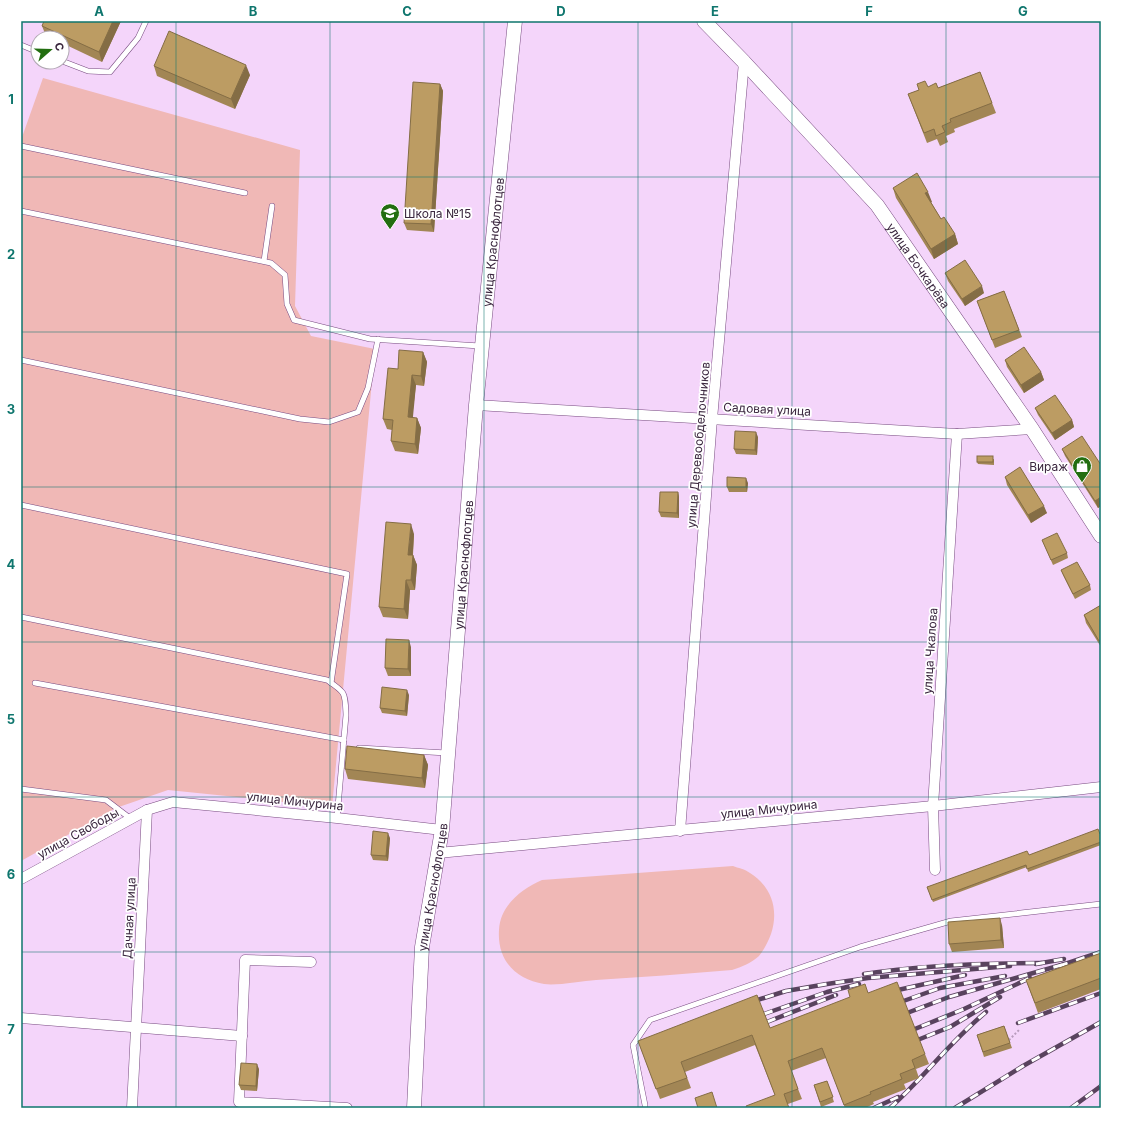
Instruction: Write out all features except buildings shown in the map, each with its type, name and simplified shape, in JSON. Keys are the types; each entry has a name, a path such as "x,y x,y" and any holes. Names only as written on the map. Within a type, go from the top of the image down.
{"street":[{"name":"улица Краснофлотцев","path":"414,1108 422,947 442,830 476,405 515,21"},
{"name":"улица Бочкарёва","path":"704,21 877,205 1032,429 1101,536"},
{"name":"улица Деревообделочников","path":"680,831 712,419 744,62"},
{"name":"Садовая улица","path":"476,405 957,434 1032,429"},
{"name":"улица Чкалова","path":"935,870 933,806 957,434"},
{"name":"улица Мичурина","path":"438,853 933,806 1101,787"},
{"name":"улица Мичурина","path":"147,810 173,802 442,830"},
{"name":"улица Свободы","path":"21,880 147,810"},
{"name":"Дачная улица","path":"132,1108 147,810"},
{"path":"311,962 245,960 239,1102 347,1108"},
{"path":"21,1018 242,1036"}],"lane":[{"path":"70,64 88,70 110,72 138,38 146,21"},
{"path":"21,146 245,193"},
{"path":"264,261 272,206"},
{"path":"21,211 271,263 285,275 287,304 294,320 378,339 483,346"},
{"path":"21,360 300,419 329,422 358,412 368,388 378,339"},
{"path":"21,505 347,574 331,683"},
{"path":"21,617 327,680 343,691 346,698 337,818"},
{"path":"35,683 344,740"},
{"path":"343,747 448,753"},
{"path":"21,789 106,800 131,819"},
{"path":"645,1105 633,1045 650,1020 860,947 951,921 1101,904"}],"path":[{"path":"1009,1040 1020,1029"}],"shaded area":[{"path":"43,78 300,150 295,306 311,336 375,349 332,807 168,790 116,808 21,861 21,140"},
{"path":"733,866 746,870 764,885 772,900 774,908 771,934 764,949 759,956 750,963 739,968 732,970 562,984 544,984 524,978 516,973 505,959 501,950 499,930 503,913 519,893 542,880"}],"railway":[{"path":"1059,966 1101,952"},
{"path":"1036,964 1064,959"},
{"path":"864,974 908,968 953,965 1042,963"},
{"path":"899,1016 949,997 1065,964"},
{"path":"748,1003 786,991 868,978 1010,966"},
{"path":"889,992 965,975"},
{"path":"895,1004 940,988 1005,976"},
{"path":"905,1033 964,1009 1030,978"},
{"path":"764,1014 827,992 859,984"},
{"path":"1018,1023 1101,993"},
{"path":"767,1022 836,995"},
{"path":"910,1043 950,1027 1000,997"},
{"path":"890,1108 961,1035 986,1012"},
{"path":"955,1108 1023,1066 1101,1022"},
{"path":"1071,1108 1101,1086"},
{"path":"874,1108 898,1097"}],"place":[{"name":"Школа №15","path":"390,230"},
{"name":"Вираж","path":"1082,483"}]}
